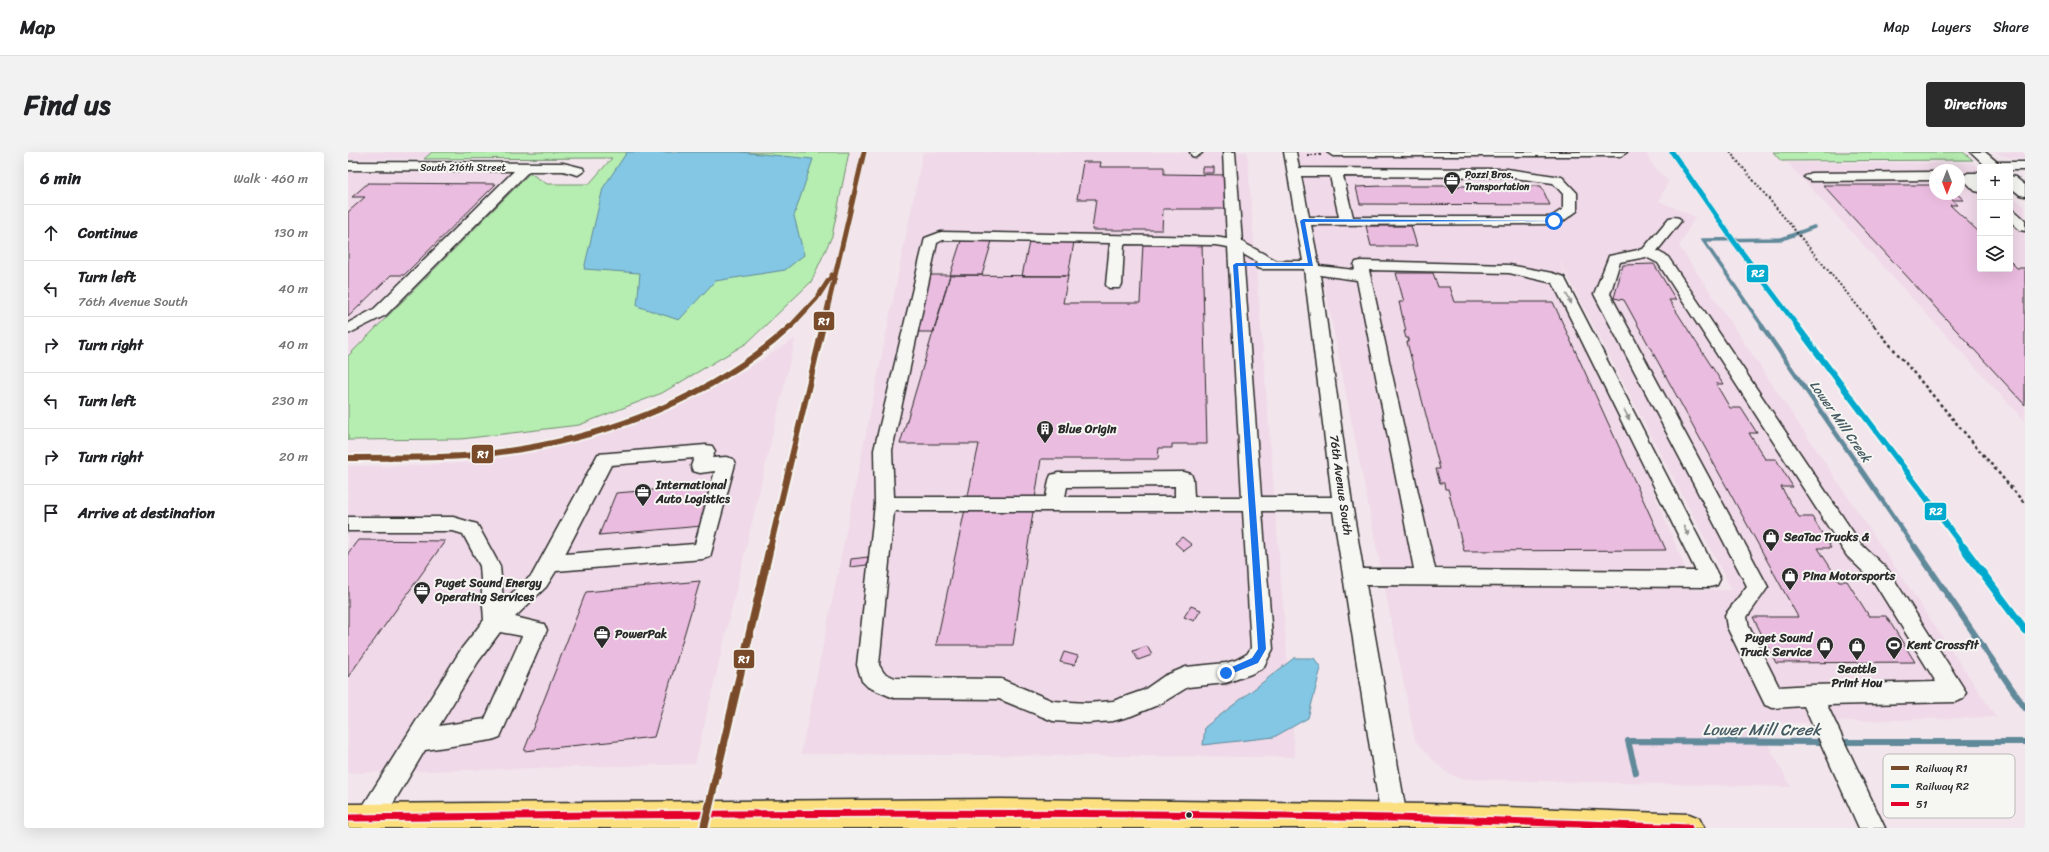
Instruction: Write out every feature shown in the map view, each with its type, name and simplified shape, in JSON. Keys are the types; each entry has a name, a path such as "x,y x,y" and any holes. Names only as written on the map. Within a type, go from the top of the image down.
{"main road":[{"path":"359,818 708,814 952,821 1412,821 1689,828"}],"street":[{"path":"393,166 410,152"},
{"path":"1229,152 1234,244 1262,649 1259,656 1255,661 1226,673 1186,677 1172,682 1152,697 1131,706 1113,711 1087,713 1053,711 1001,689 894,688 881,683 870,674 868,665 885,504 884,450 930,241 941,236 1052,237 1117,240 1197,240 1234,244 1274,264"},
{"path":"1333,152 1621,152"},
{"path":"1977,152 1992,164"},
{"name":"76th Avenue South","path":"1298,154 1294,172 1312,267 1342,504 1355,577 1412,821"},
{"path":"348,176 354,166"},
{"name":"South 216th Street","path":"354,166 525,167 567,168 578,171"},
{"path":"2013,166 2025,166"},
{"path":"348,329 380,312 525,167"},
{"path":"1294,172 1507,173 1557,180 1570,193 1570,212 1554,221 1303,221"},
{"path":"1336,172 1346,221"},
{"path":"1811,177 1929,176"},
{"path":"1969,177 1977,185"},
{"path":"2013,217 2025,227"},
{"path":"1648,252 1663,260 1854,550 1881,576 1955,692 1811,695 1773,698 1738,627 1736,615 1758,587 1602,294 1614,259 1648,252 1674,222"},
{"path":"1114,285 1117,240"},
{"path":"1236,265 1274,264 1312,267 1364,276"},
{"path":"1355,577 1710,579 1559,280 1542,275 1509,269 1361,265 1426,577"},
{"path":"359,818 418,740 470,655 495,622 539,582 605,459 706,451 700,466 726,464 702,551 550,563"},
{"path":"885,504 1342,504"},
{"path":"348,524 453,524 470,529 490,566 491,591 495,622"},
{"path":"418,740 492,729 536,630 495,622"},
{"path":"1811,695 1872,828"}],"path":[{"path":"1298,154 1321,155 1326,152"},
{"path":"1730,152 2025,504"}],"shaded area":[{"path":"348,152 432,152 424,159 348,159"},
{"name":"Blue Origin","path":"923,152 1247,152 1295,757 801,754"},
{"path":"1298,152 1645,152 1654,167 1668,181 1659,201 1695,217 1679,246 1996,717 1757,724 1791,787 1461,779 1446,772 1415,740","holes":["1557,256 1732,590 1694,590"]},
{"path":"1995,152 2025,152 2025,159 2008,157"},
{"path":"1788,163 1972,163 1977,167 1977,272 2013,272 2013,197 2025,207 2025,421"},
{"path":"348,172 530,173 348,356"},
{"path":"795,339 695,764 348,773 348,466 408,466 475,462 541,451 608,432 736,376"}],"green space":[{"path":"432,152 849,152 832,236 811,282 747,343 662,393 579,425 461,439 348,440 348,356 530,173 547,184 589,184 612,158 424,159"},
{"path":"1773,152 1963,152 1973,160 1781,161"}],"water":[{"path":"627,152 740,152 813,159 794,216 804,255 785,270 715,281 679,320 637,306 640,273 584,269 603,188"},
{"path":"1294,658 1314,658 1321,668 1308,718 1274,737 1203,745 1205,727"}],"building":[{"path":"1083,162 1101,162 1100,167 1164,167 1164,174 1226,175 1227,209 1163,209 1162,230 1092,230 1096,199 1077,199"},
{"path":"1202,167 1214,167 1214,173 1202,173"},
{"path":"368,183 496,184 404,275 391,275 348,317 348,212 365,197 352,197"},
{"path":"1823,185 1929,185 1929,200 1952,200 1958,205 1950,205 1977,230 1977,272 2013,272 2013,264 2017,268 2025,268 2025,405"},
{"name":"Pozzi Bros. Transportation","path":"1541,186 1550,205 1360,204 1356,187"},
{"path":"1366,226 1411,226 1417,246 1371,246"},
{"path":"961,241 992,241 982,275 950,275"},
{"path":"1029,242 1074,242 1068,276 1022,276"},
{"name":"Blue Origin","path":"1143,243 1202,243 1207,444 1172,444 1172,448 1159,448 1158,459 1041,459 1013,645 936,645 979,444 900,444 950,275 1068,276 1063,303 1140,303"},
{"path":"1654,264 1676,300 1669,300 1723,384 1716,384 1730,408 1741,408 1757,433 1749,433 1765,459 1776,459 1793,487 1781,487 1799,517 1812,517 1831,548 1818,548 1839,581 1847,581 1869,616 1886,616 1915,662 1776,663 1753,617 1798,617 1624,300 1614,298 1623,265"},
{"path":"1396,273 1433,273 1438,287 1450,287 1455,302 1553,302 1666,550 1464,551 1448,489 1445,489 1444,483 1440,483 1436,469 1440,469 1407,342 1409,342 1408,338 1406,338 1404,331 1406,331 1399,302 1404,302"},
{"path":"931,275 950,275 934,332 913,332"},
{"path":"715,485 702,526 599,535 616,493"},
{"path":"1182,537 1192,545 1184,551 1175,543"},
{"path":"358,540 445,541 348,677 348,553"},
{"path":"868,557 867,565 850,567 851,559"},
{"path":"700,581 654,737 524,751 586,592"},
{"path":"1191,606 1201,610 1194,621 1184,617"},
{"path":"1147,646 1152,655 1138,660 1133,651"},
{"path":"1064,652 1078,656 1074,665 1060,662"}],"waterway":[{"name":"Lower Mill Creek","path":"1763,327 1703,240 1782,239 1814,227"},
{"name":"Lower Mill Creek","path":"1762,326 1915,548"},
{"name":"Lower Mill Creek","path":"1915,547 2025,708"},
{"name":"Lower Mill Creek","path":"1636,773 1628,741 1826,742"},
{"name":"Lower Mill Creek","path":"1838,742 2025,742"}],"railway":[{"path":"1672,152 1735,243 1798,327"},
{"path":"789,327 808,309 822,291 828,282 843,247"},
{"path":"348,458 475,455 518,450 560,442 603,430 644,416 721,378 757,354 790,326"},
{"path":"1797,326 1964,548"},
{"path":"1963,547 2025,630"}],"rail line":[{"name":"R1","path":"704,828 864,152"},
{"name":"R2","path":"1672,152 1735,243 2025,630"},
{"name":"R1","path":"348,458 459,456 512,450 549,444 586,435 657,410 724,376 755,355 798,320 817,298 832,275"}],"transit line":[{"name":"51","path":"348,818 740,814 1132,814 1430,819 1689,828"}],"place":[{"name":"Pozzi Bros. Transportation","path":"1452,195"},
{"name":"Blue Origin","path":"1045,444"},
{"name":"International Auto Logistics","path":"643,507"},
{"name":"SeaTac Trucks &","path":"1771,552"},
{"name":"Pina Motorsports","path":"1790,591"},
{"name":"Puget Sound Energy Operating Services","path":"422,605"},
{"name":"PowerPak","path":"602,649"},
{"name":"Puget Sound Truck Service","path":"1825,660"},
{"name":"Kent Crossfit","path":"1894,660"},
{"name":"Seattle Print Hou","path":"1857,661"}],"route":[{"path":"1226,673 1255,661 1262,649 1236,265 1311,264 1303,221 1554,221"}]}
